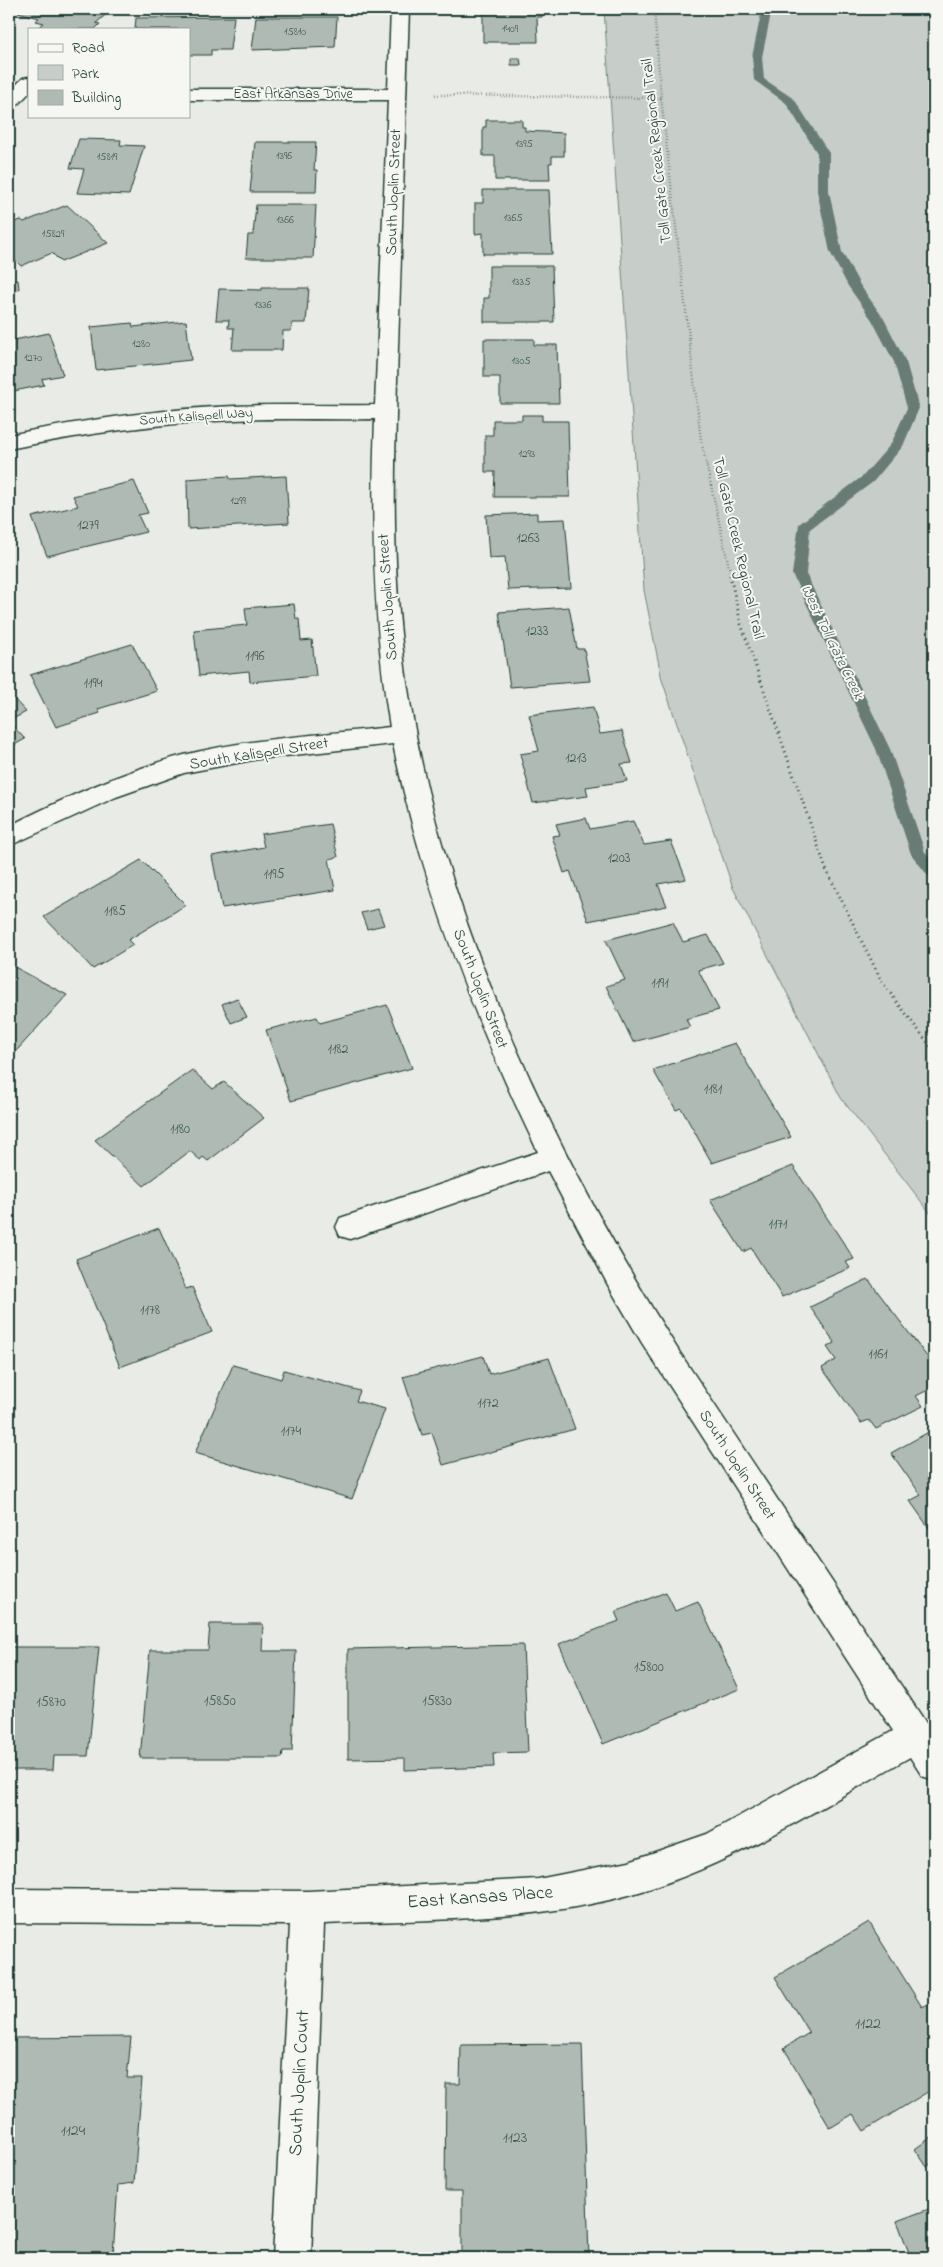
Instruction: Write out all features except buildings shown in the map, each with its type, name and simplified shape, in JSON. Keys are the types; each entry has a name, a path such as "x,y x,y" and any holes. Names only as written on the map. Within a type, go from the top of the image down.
{"street":[{"name":"South Joplin Street","path":"400,9 383,492 383,568 390,649 403,734 431,852 463,949 503,1051 553,1158 619,1279 688,1389 934,1764"},
{"path":"9,75 28,82"},
{"path":"9,102 28,83"},
{"name":"East Arkansas Drive","path":"190,94 397,94"},
{"name":"South Kalispell Way","path":"9,442 70,430 153,419 236,413 386,412"},
{"name":"South Kalispell Street","path":"9,837 64,808 134,780 209,758 403,734"},
{"path":"350,1226 553,1158"},
{"name":"East Kansas Place","path":"9,1906 308,1908 538,1896 629,1878 715,1848 916,1736"},
{"name":"South Joplin Court","path":"292,2258 308,1908"}],"path":[{"name":"Toll Gate Creek Regional Trail","path":"654,9 661,98 701,440 741,624 826,869 882,982 934,1051"},
{"path":"397,94 661,98"}],"green space":[{"path":"604,9 934,9 934,1218 841,1098 733,888 662,680 644,590"}],"waterway":[{"name":"West Toll Gate Creek","path":"767,9 757,57 759,80 790,101 823,153 823,191 836,252 854,286 878,319 900,362 913,408 897,446 868,479 804,527 799,574 883,749 918,854 934,873"}]}
